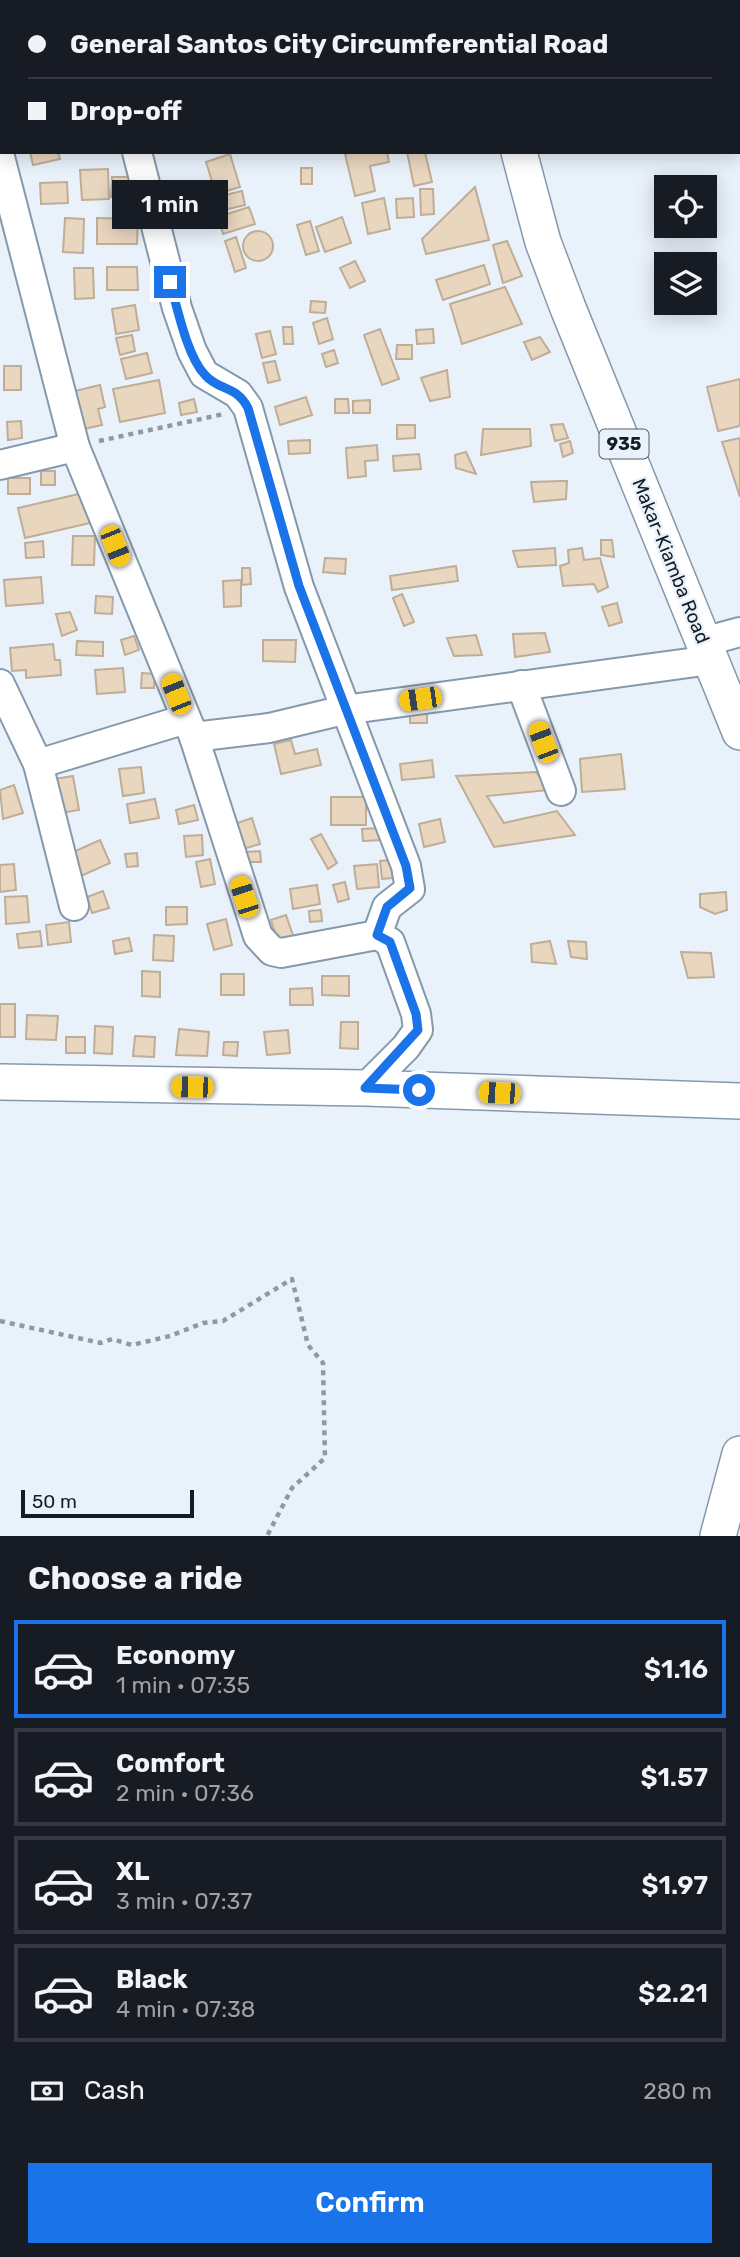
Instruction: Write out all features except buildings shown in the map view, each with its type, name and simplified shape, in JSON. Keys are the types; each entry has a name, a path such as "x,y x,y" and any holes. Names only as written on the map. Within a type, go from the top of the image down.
{"main road":[{"name":"Makar-Kiamba Road","path":"520,154 543,242 740,732"},
{"path":"0,1082 365,1088 740,1101"},
{"path":"718,1536 740,1454"}],"street":[{"path":"138,154 177,307 192,351 204,374 238,394 248,408 299,586 411,884 407,893 387,907 377,935"},
{"path":"0,157 75,447 190,728 253,924 266,946 281,953 377,935 390,942 416,1014 418,1030 365,1088"},
{"path":"0,465 75,447"},
{"path":"38,764 190,728 269,729 344,710 522,685 707,651 740,632"},
{"path":"0,684 38,764 74,906"},
{"path":"522,685 561,791"}],"path":[{"path":"75,447 248,408"},
{"path":"0,1321 101,1343 112,1339 132,1345 170,1336 203,1323 223,1321 292,1279 308,1345 323,1363 325,1458 292,1488 267,1536"}],"route":[{"path":"170,282 192,351 204,374 238,394 248,408 299,586 344,710 406,866 410,888 387,907 377,935 390,942 416,1014 418,1030 406,1047 365,1088 419,1090"}]}
